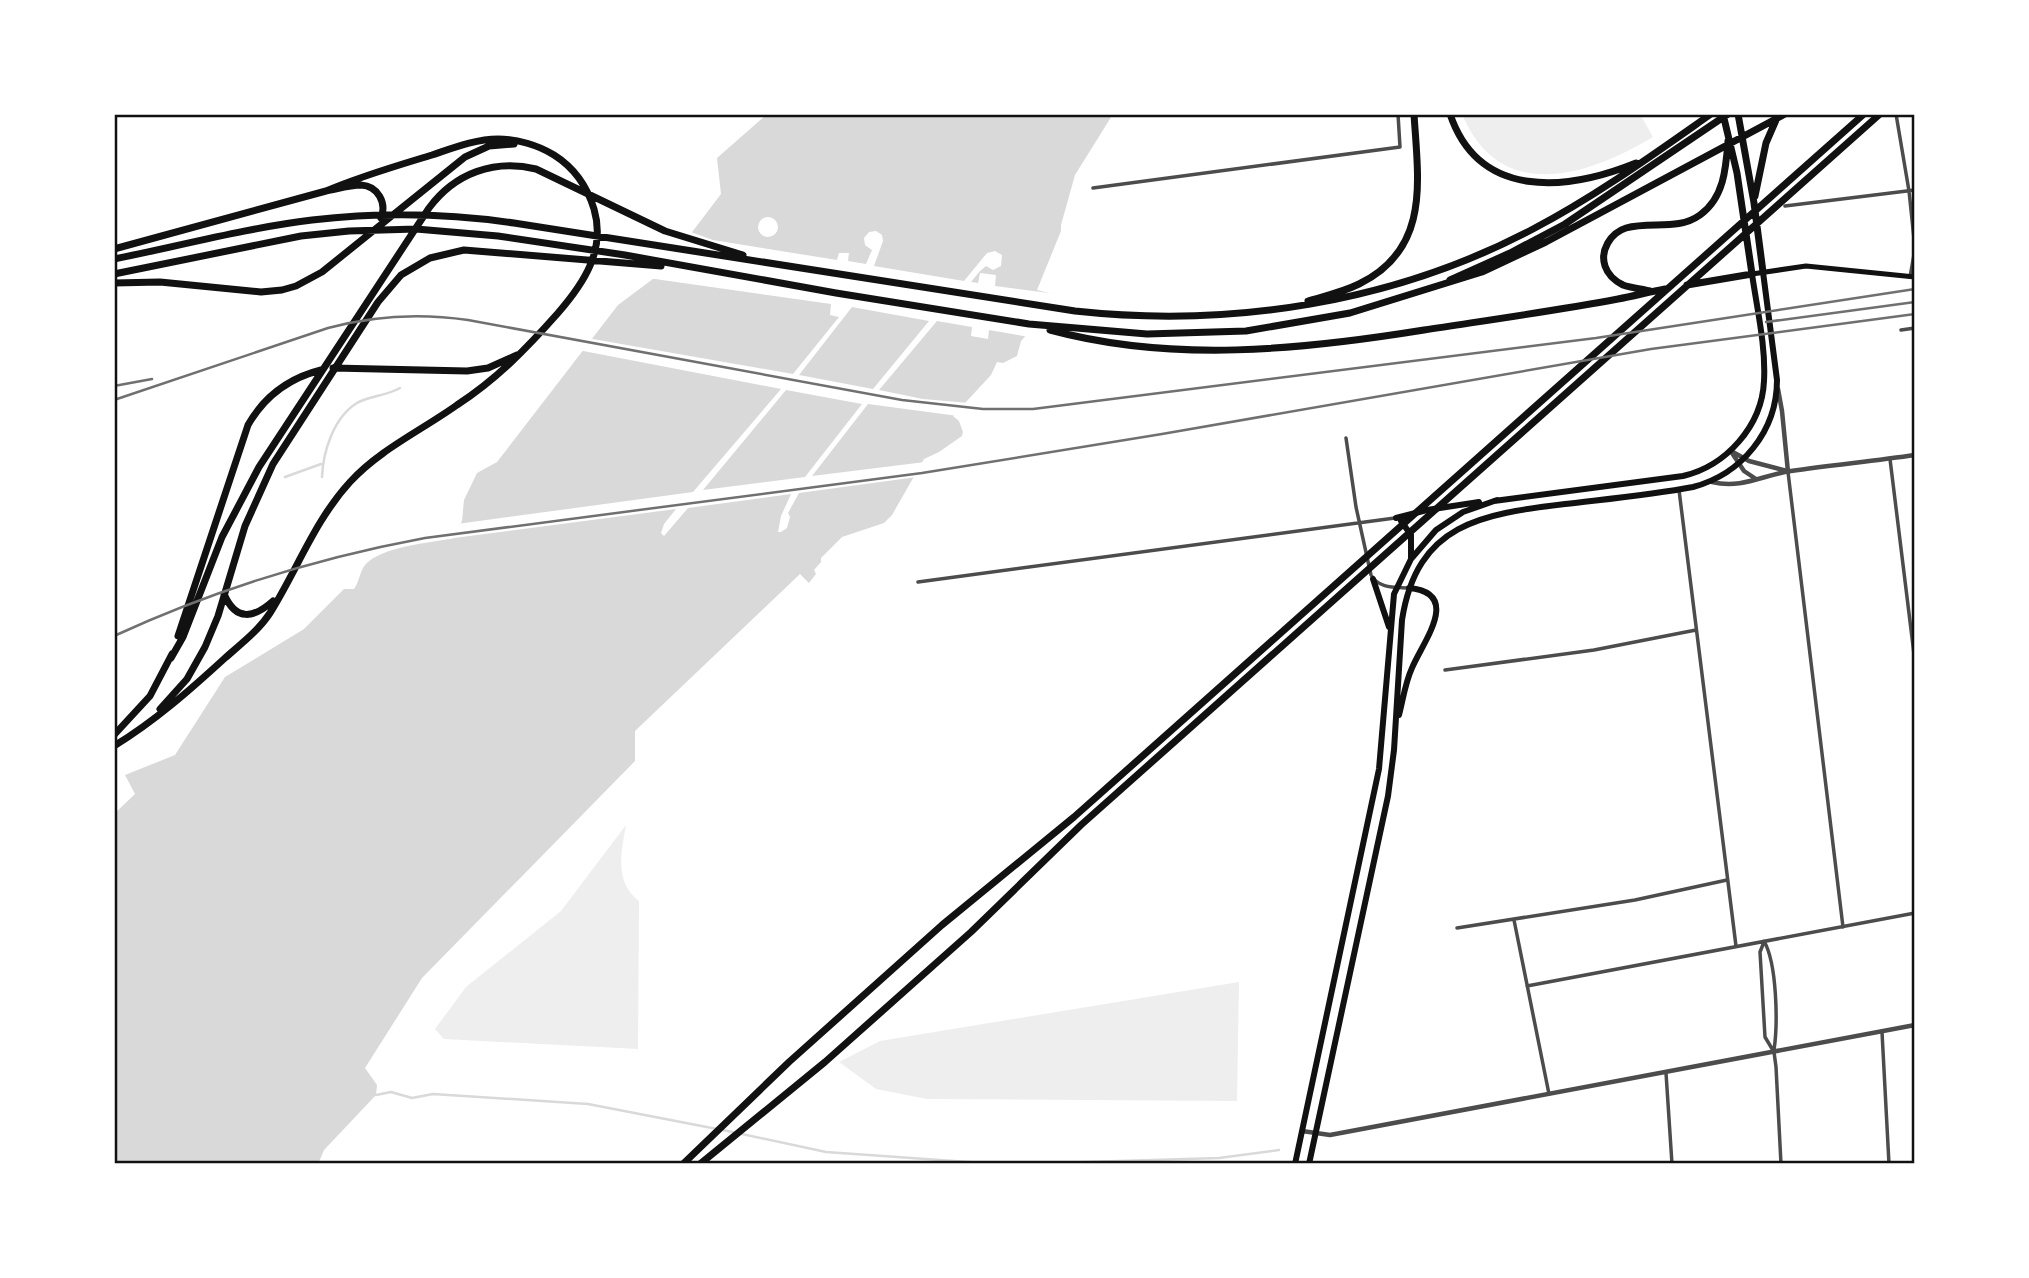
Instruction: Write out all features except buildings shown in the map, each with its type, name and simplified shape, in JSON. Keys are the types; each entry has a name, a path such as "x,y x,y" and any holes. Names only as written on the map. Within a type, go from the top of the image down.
{"highway":[{"path":"1296,305 1358,285 1375,275 1402,246 1413,221 1418,196 1414,114"},
{"path":"1450,114 1460,136 1475,156 1494,171 1517,180 1550,183 1577,180 1603,174 1649,157"},
{"path":"114,259 270,227 355,216 447,216 506,222 1074,311 1194,316 1241,313 1327,302 1443,269 1524,234 1589,197 1711,114"},
{"path":"1396,518 1453,505 1683,476 1706,468 1731,451 1752,422 1764,387 1752,274 1726,114 1602,201 1531,242 1435,288"},
{"path":"1309,1164 1386,805 1395,731 1402,620 1409,587 1421,565 1437,545 1455,531 1481,518 1505,512 1679,490 1712,482 1742,461 1768,425 1774,408 1777,385 1754,203 1738,114"},
{"path":"1754,203 1766,143 1780,114"},
{"path":"114,274 274,241 349,230 431,230 522,239 625,255 1029,324 1119,333 1183,334 1273,328 1350,313 1463,279 1515,258 1785,114"},
{"path":"683,1164 783,1067 942,925 1067,822 1864,114"},
{"path":"700,1164 794,1090 898,998 971,932 1081,825 1880,114"},
{"path":"1652,291 1624,285 1611,278 1603,258 1605,247 1615,234 1626,228 1683,224 1700,215 1710,205 1723,183 1729,134"},
{"path":"114,745 162,713 267,617 324,517 358,474 480,390 525,351 582,284 592,263 598,238 595,212 582,183 571,168 558,158 529,144 501,139 471,143 358,177 327,191"},
{"path":"114,283 160,282 253,292 282,290 316,276 470,153 495,145 529,144"},
{"path":"114,735 150,696 183,636 222,537 251,480 280,432 429,208 447,188 471,173 488,168 507,166 536,169 665,231 715,248 776,263"},
{"path":"114,249 327,191 360,185 374,190 384,207 382,217 359,241"},
{"path":"114,745 165,704 187,679 209,639 245,526 262,487 286,442 378,302 401,275 423,261 448,252 472,249 638,265 680,266"},
{"path":"1029,324 1072,336 1138,345 1234,351 1322,346 1620,299 1752,274"},
{"path":"171,657 242,438 251,419 271,396 296,378 325,369 347,367 467,371 495,365 525,351"},
{"path":"1295,1164 1377,783 1390,631 1397,587 1411,559 1431,535 1470,508 1497,500"},
{"path":"1396,518 1406,525 1411,534 1411,559"},
{"path":"1373,579 1390,631"},
{"path":"1395,731 1410,671 1437,618 1432,597 1409,587"},
{"path":"224,594 232,608 246,615 259,612 279,596"}],"main road":[{"path":"1752,274 1813,266 1913,277"}],"street":[{"path":"1093,188 1400,147 1398,114"},
{"path":"1896,114 1909,191 1915,249 1913,277"},
{"path":"1785,206 1915,190"},
{"path":"1901,330 1915,328"},
{"path":"1777,385 1843,928"},
{"path":"1346,438 1360,524 1373,579 1379,584 1409,587"},
{"path":"1731,451 1742,461 1788,472"},
{"path":"1712,482 1726,485 1788,472 1915,455"},
{"path":"1889,459 1915,662"},
{"path":"1742,461 1746,474 1760,480"},
{"path":"1679,490 1736,946"},
{"path":"918,582 1396,518"},
{"path":"1445,670 1594,650 1696,630"},
{"path":"1457,928 1635,900 1727,880"},
{"path":"1527,986 1915,913"},
{"path":"1514,920 1549,1094"},
{"path":"1764,941 1760,952 1765,1037 1774,1052"},
{"path":"1764,941 1771,955 1777,1033 1774,1052 1781,1164"},
{"path":"1302,1131 1331,1135 1915,1026"},
{"path":"1882,1032 1889,1164"},
{"path":"1666,1073 1672,1164"}],"shaded area":[{"path":"767,114 1113,114 1075,175 1061,231 1037,290 1061,296 1021,341 1017,356 1003,363 997,362 991,375 953,416 959,421 962,436 924,459 892,515 884,523 842,537 821,558 814,570 816,574 809,583 800,574 635,731 635,761 422,978 365,1068 377,1085 376,1095 324,1150 318,1164 114,1164 114,814 135,794 125,775 175,755 225,677 304,629 344,589 354,589 363,567 373,559 394,549 454,538 462,521 464,500 477,473 497,462 618,305 661,273 721,194 717,158"},
{"path":"1462,114 1640,114 1653,137 1601,163 1574,171 1547,174 1522,172 1499,161 1478,143"},
{"path":"626,825 621,866 626,885 639,901 638,1049 444,1039 435,1029 466,987 561,911"},
{"path":"1239,982 1237,1101 927,1099 876,1089 839,1062 880,1041"}],"pier":[{"path":"764,217 772,217 778,227 772,237 764,237 758,231 758,223"},
{"path":"688,231 713,240 837,260 839,253 849,253 848,261 866,264 872,250 865,245 864,238 869,232 876,231 882,235 883,241 874,266 964,281 987,253 995,251 1002,255 1001,266 993,270 986,266 971,282 978,283 980,273 996,275 995,286 1064,295 1029,337 989,330 988,339 971,336 972,327 937,321 879,390 923,399 969,403 958,416 868,404 812,476 925,462 917,477 799,493 788,513 790,517 787,528 781,532 778,532 781,516 791,494 688,508 664,536 661,533 664,524 676,509 423,542 377,552 452,535 457,524 693,492 781,389 578,350 587,338 793,374 839,317 830,315 831,304 648,278 659,270","holes":["852,307 929,321 873,389 799,375","786,390 862,404 805,477 703,490"]}],"waterway":[{"path":"322,477 327,446 336,426 349,409 357,403 400,388"},
{"path":"285,477 321,464"},
{"path":"376,1095 391,1092 412,1098 433,1094 588,1104 717,1129"},
{"path":"723,1130 826,1152 997,1164"},
{"path":"1019,1164 1219,1158 1279,1150"}],"railway":[{"path":"114,400 328,328 398,316 468,320 902,400 983,409 1033,409 1596,338 1915,289"},
{"path":"1766,322 1915,302"},
{"path":"114,636 190,604 266,577 345,555 425,538 922,473 1651,349 1915,314"},
{"path":"114,386 152,379"}]}
